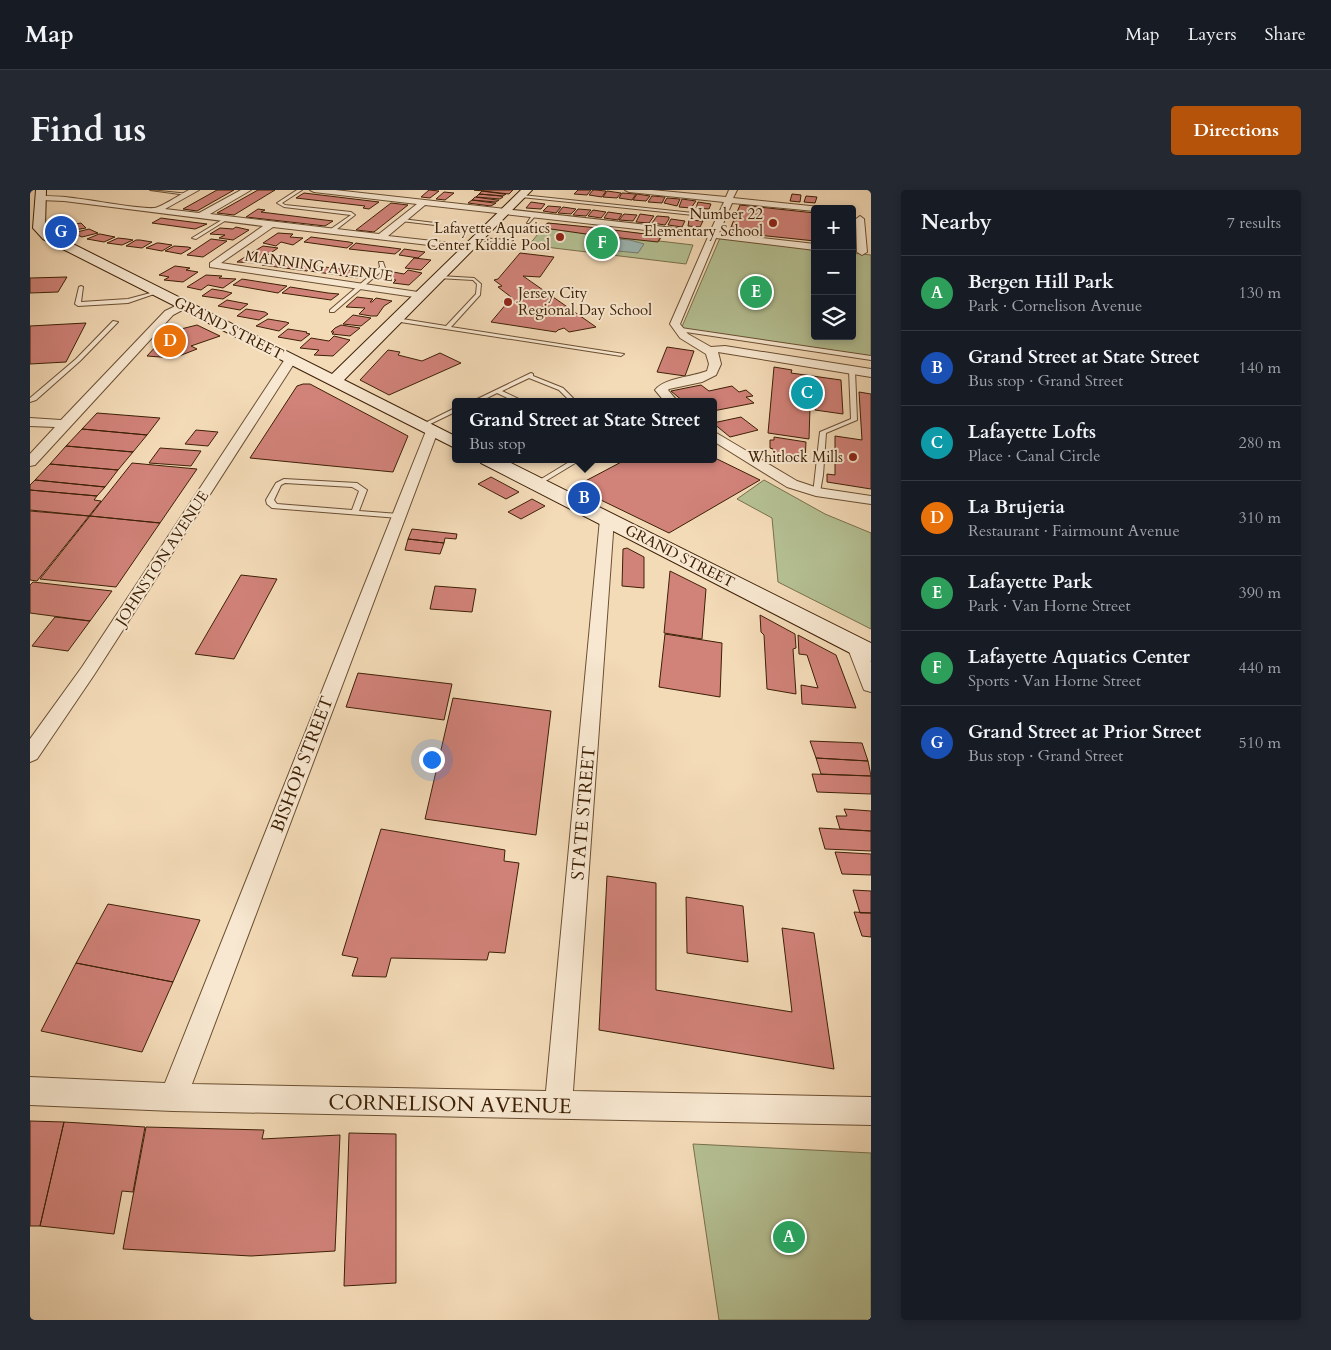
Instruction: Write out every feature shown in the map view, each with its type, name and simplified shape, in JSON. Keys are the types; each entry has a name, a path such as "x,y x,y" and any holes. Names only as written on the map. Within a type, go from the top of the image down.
{"main road":[{"path":"334,381 524,193"},
{"name":"GRAND STREET","path":"40,194 34,223 51,238 452,441"},
{"name":"GRAND STREET","path":"496,463 864,650"}],"street":[{"path":"155,211 195,190"},
{"path":"200,216 246,190"},
{"path":"314,190 811,247"},
{"path":"395,200 404,193 400,190"},
{"path":"629,190 811,208"},
{"path":"712,356 684,336 675,324 734,190"},
{"path":"40,194 155,211 380,238 473,243"},
{"path":"380,238 423,203"},
{"path":"856,212 871,214"},
{"path":"860,219 862,252"},
{"name":"MANNING AVENUE","path":"270,225 213,265 421,296"},
{"path":"30,462 169,313 184,305"},
{"path":"669,398 662,390 665,386 698,379 712,373 715,369 712,356 715,349 725,349 871,373"},
{"name":"JOHNSTON AVENUE","path":"30,754 88,672 291,359"},
{"path":"30,422 64,424"},
{"name":"BISHOP STREET","path":"173,1098 398,516 427,428"},
{"path":"717,437 792,484 816,492 871,500"},
{"name":"STATE STREET","path":"558,1106 607,519"},
{"path":"864,650 871,685"},
{"name":"CORNELISON AVENUE","path":"30,1090 173,1098 871,1110"}],"lane":[{"path":"152,190 187,194"},
{"path":"300,190 279,203 284,206 350,213 353,215 330,232"},
{"path":"524,193 722,217"},
{"path":"528,222 534,215"},
{"path":"194,238 226,219"},
{"path":"402,220 434,224"},
{"path":"473,243 511,241"},
{"path":"332,311 383,266 381,263"},
{"path":"440,277 474,280 480,284 478,294 447,328"},
{"path":"81,287 78,304 128,301 158,292"},
{"path":"396,320 621,354"},
{"path":"30,400 34,399 78,360 115,322"},
{"path":"681,330 871,358"},
{"path":"816,492 820,475 823,432 854,420 852,370"},
{"path":"482,398 529,376 562,390 570,398"},
{"path":"497,391 513,398"},
{"path":"427,428 452,412"},
{"path":"537,484 572,463"},
{"path":"355,512 363,490 354,485 284,481 278,484 270,500 275,506 398,516"}],"green space":[{"path":"547,223 662,236 659,241 693,245 686,264 529,245"},
{"path":"720,238 811,249 811,340 856,340 856,253 871,255 871,356 681,329"},
{"path":"764,480 825,514 871,533 871,629 778,582 772,518 737,499"},
{"path":"693,1144 871,1153 871,1320 719,1320"}],"water":[{"path":"606,238 630,240 644,244 638,253 598,249"}],"building":[{"path":"217,190 234,190 197,211 183,209"},
{"path":"258,190 275,190 234,215 217,213"},
{"path":"429,190 439,191 430,198 421,197"},
{"path":"474,190 513,190 509,194"},
{"path":"578,190 591,190 587,195 574,194"},
{"path":"593,190 606,191 602,197 589,195"},
{"path":"482,191 506,194 503,196 479,194"},
{"path":"607,191 621,193 617,198 603,197"},
{"path":"444,192 454,193 445,200 436,199"},
{"path":"304,193 379,202 369,209 363,208 365,206 296,198"},
{"path":"622,193 636,194 632,200 619,198"},
{"path":"479,194 503,197 500,199 476,197"},
{"path":"637,194 650,196 646,201 633,200"},
{"path":"792,194 801,195 800,202 790,201"},
{"path":"652,196 665,197 662,203 648,202"},
{"path":"806,196 817,197 815,203 804,202"},
{"path":"475,197 499,200 496,202 472,200"},
{"path":"667,198 680,199 677,206 664,203"},
{"path":"682,199 696,201 691,208 679,207"},
{"path":"472,200 496,203 491,206 468,203"},
{"path":"531,202 545,204 541,209 526,208"},
{"path":"698,202 711,204 709,209 696,208"},
{"path":"391,203 408,205 374,232 356,230"},
{"name":"Number 22 Elementary School","path":"740,205 811,213 811,241 729,232"},
{"path":"548,206 561,207 556,213 543,211"},
{"path":"563,207 576,209 571,214 558,213"},
{"path":"258,209 265,210 261,212 333,221 325,226 246,217"},
{"path":"578,209 591,210 586,216 573,215"},
{"path":"593,210 606,212 601,218 588,216"},
{"path":"608,212 622,214 618,220 604,218"},
{"path":"624,214 637,215 633,221 619,220"},
{"path":"640,214 654,216 649,223 636,222"},
{"path":"657,216 669,217 669,219 665,225 652,223"},
{"path":"161,218 207,224 195,229 152,223"},
{"path":"671,219 685,221 682,227 668,225"},
{"path":"689,220 703,221 700,227 688,226"},
{"path":"81,223 86,228 69,231 65,226"},
{"path":"548,223 661,236 658,242 593,235 544,228"},
{"path":"236,227 249,230 233,240 219,238 225,235 210,234 220,228 233,229"},
{"path":"89,229 98,233 82,237 73,233"},
{"path":"278,233 293,234 290,237 303,238 293,245 281,242 276,246 263,243"},
{"path":"99,234 115,237 104,242 87,239"},
{"path":"311,237 353,243 347,248 304,242"},
{"path":"118,238 133,240 122,245 107,243"},
{"path":"211,239 227,241 203,257 187,255"},
{"path":"136,240 152,242 142,248 126,246"},
{"path":"157,243 172,245 162,251 146,248"},
{"path":"356,243 401,249 395,254 349,249"},
{"path":"174,246 191,248 181,254 165,251"},
{"path":"263,246 278,248 256,263 237,262"},
{"path":"404,249 425,252 418,258 399,255"},
{"path":"520,253 554,257 540,277 523,276 596,327 569,332 564,328 556,332 491,322 507,303 502,302 505,298 511,297 498,287 502,286 494,280 498,279"},
{"path":"414,258 431,260 421,270 405,268"},
{"path":"270,259 316,264 307,271 262,265"},
{"path":"175,266 190,268 186,270 198,272 183,282 164,280 169,277 159,275"},
{"path":"317,266 364,272 358,278 310,271"},
{"path":"408,270 422,273 409,285 393,283 396,280 380,279 388,271 404,274"},
{"path":"206,275 236,279 223,288 208,285 201,290 187,287"},
{"path":"67,277 58,292 30,293 30,278"},
{"path":"242,279 287,286 278,293 233,285"},
{"path":"290,287 339,294 331,300 282,293"},
{"path":"212,289 232,293 223,299 202,296"},
{"path":"357,297 373,299 370,302 376,298 392,301 384,306 377,316 371,316 359,314 365,308 346,307"},
{"path":"227,300 248,304 240,310 218,306"},
{"path":"246,309 268,314 259,320 237,316"},
{"path":"353,315 371,318 361,326 343,324"},
{"path":"268,319 289,323 279,331 256,326"},
{"path":"86,323 66,362 30,364 30,326"},
{"path":"197,325 220,336 191,346 197,349 174,358 147,356 169,332"},
{"path":"341,325 360,328 350,336 332,334 334,332 331,332 335,328"},
{"path":"288,329 310,334 301,341 278,337"},
{"path":"334,336 350,340 333,356 314,355 319,350 300,348 311,338 329,341"},
{"path":"667,347 694,351 685,376 657,372"},
{"path":"388,350 400,352 398,355 422,361 440,353 461,363 389,395 360,380"},
{"path":"774,367 792,370 791,373 841,380 843,414 815,410 815,408 810,407 809,439 768,433"},
{"path":"310,384 408,436 393,472 250,458 297,386"},
{"path":"701,385 709,391 732,386 739,392 746,390 753,396 746,397 754,403 717,410 717,398 679,398 671,391"},
{"name":"Whitlock Mills","path":"859,392 871,394 871,489 827,482 827,474 835,475 835,436 862,440"},
{"path":"97,413 160,418 147,435 82,429"},
{"path":"741,417 758,430 730,437 717,426 717,422"},
{"path":"82,429 147,435 133,452 66,446"},
{"path":"196,430 218,432 208,446 185,444"},
{"path":"774,437 806,442 805,461 773,456 770,440 774,440"},
{"path":"66,446 133,452 118,470 50,464"},
{"path":"160,448 201,451 191,466 149,463"},
{"path":"717,459 760,480 669,533 574,487 619,463 717,463"},
{"path":"132,463 197,469 160,523 90,516"},
{"path":"50,464 118,470 105,487 35,480"},
{"path":"491,477 519,492 506,499 478,484"},
{"path":"35,480 105,487 97,496 30,490 30,485"},
{"path":"30,490 97,496 94,500 101,501 89,516 30,510"},
{"path":"532,499 545,506 521,519 508,512"},
{"path":"30,511 89,516 37,581 30,580"},
{"path":"90,516 160,523 116,587 40,579"},
{"path":"412,529 457,534 456,539 445,538 444,543 408,539"},
{"path":"408,539 444,543 440,554 405,550"},
{"path":"627,548 644,557 644,588 622,586 623,549"},
{"path":"670,571 706,589 702,639 664,633"},
{"path":"241,575 277,579 234,659 195,654"},
{"path":"33,582 112,591 90,621 30,613 30,585"},
{"path":"435,586 476,589 472,612 430,609"},
{"path":"760,615 795,634 796,648 793,649 796,694 767,689 764,635 761,632"},
{"path":"55,617 90,621 68,651 32,646"},
{"path":"665,634 722,643 720,697 659,687"},
{"path":"798,635 836,655 856,708 802,704 801,685 818,688 807,655 799,654"},
{"path":"358,673 452,684 444,720 346,707"},
{"path":"453,698 551,711 536,835 425,819"},
{"path":"810,741 862,743 868,761 816,758"},
{"path":"816,758 868,761 871,776 821,774"},
{"path":"812,774 871,776 871,794 817,792"},
{"path":"844,809 871,811 871,831 840,829 836,816 847,816"},
{"path":"819,828 871,831 871,851 825,849"},
{"path":"381,829 505,850 504,861 519,863 505,953 489,952 487,960 391,958 386,977 352,976 358,958 342,955"},
{"path":"835,852 871,854 871,875 842,874"},
{"path":"607,876 656,883 656,990 792,1012 782,928 814,933 834,1069 599,1030"},
{"path":"853,890 871,891 871,913 860,913"},
{"path":"686,897 743,906 748,962 687,953"},
{"path":"108,904 200,920 173,982 76,963"},
{"path":"854,912 871,913 871,937 862,936"},
{"path":"76,963 173,982 142,1052 41,1031"},
{"path":"30,1121 64,1122 40,1226 30,1226"},
{"path":"64,1122 145,1127 133,1192 122,1191 114,1234 40,1226"},
{"path":"146,1127 264,1130 262,1139 340,1135 335,1251 251,1256 123,1249"},
{"path":"349,1133 396,1134 396,1283 344,1286"}],"place":[{"name":"Number 22 Elementary School","path":"773,223"},
{"name":"Grand Street at Prior Street","path":"61,232"},
{"name":"Lafayette Aquatics Center Kiddie Pool","path":"560,237"},
{"name":"Lafayette Aquatics Center","path":"602,243"},
{"name":"Lafayette Park","path":"756,292"},
{"name":"Jersey City Regional Day School","path":"508,302"},
{"name":"La Brujeria","path":"170,341"},
{"name":"Lafayette Lofts","path":"807,393"},
{"name":"Whitlock Mills","path":"853,457"},
{"name":"Grand Street at State Street","path":"584,498"},
{"name":"Bergen Hill Park","path":"789,1237"}]}
